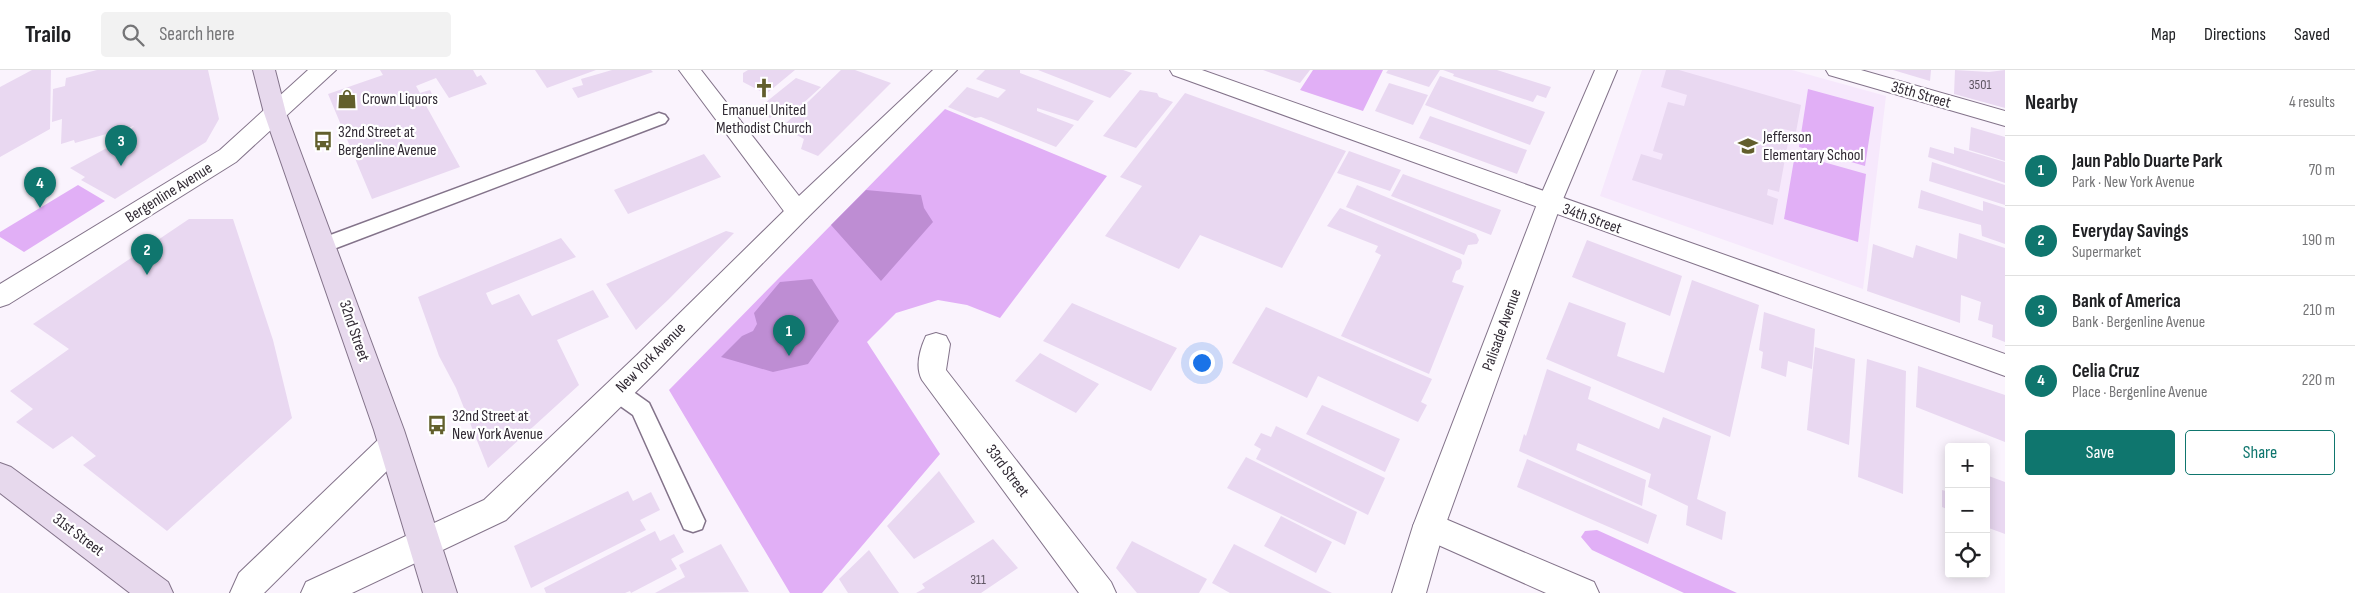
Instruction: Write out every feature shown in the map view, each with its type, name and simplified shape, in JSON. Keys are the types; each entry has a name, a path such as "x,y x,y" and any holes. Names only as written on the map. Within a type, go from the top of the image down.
{"main road":[{"name":"32nd Street","path":"264,70 275,113 324,245 394,445 423,544 440,593"},
{"name":"31st Street","path":"0,476 156,593"}],"street":[{"name":"Bergenline Avenue","path":"0,298 228,156 325,70"},
{"path":"690,70 798,212"},
{"name":"New York Avenue","path":"318,593 494,510 946,70"},
{"name":"34th Street","path":"1181,70 1549,204 2005,365"},
{"name":"Palisade Avenue","path":"1408,593 1429,526 1549,204 1606,70"},
{"name":"35th Street","path":"1837,70 2005,119"},
{"name":"33rd Street","path":"936,344 932,372 1099,593"},
{"path":"247,593 251,584 394,445"},
{"path":"1429,526 1582,593"}],"lane":[{"path":"324,245 659,119"},
{"path":"617,392 640,409 693,521"}],"shaded area":[{"path":"1313,70 1383,70 1363,111 1300,90"},
{"name":"Jefferson Elementary School","path":"1642,70 1792,70 1886,96 1863,289 1600,196"},
{"path":"1808,89 1874,107 1865,166 1799,147"},
{"path":"945,109 1107,176 1000,318 967,305 938,300 896,313 867,342 940,454 822,593 790,593 669,390"},
{"path":"1795,154 1866,174 1858,242 1784,219"},
{"path":"78,185 105,201 24,252 0,237 0,232"},
{"path":"866,190 921,195 924,208 933,222 881,281 831,225"},
{"path":"812,279 839,321 808,364 773,372 721,357 742,336 753,331 757,324 754,313 780,282"},
{"path":"1597,530 1737,593 1684,593 1592,550 1581,537 1585,531"}],"building":[{"path":"32,70 51,70 50,129 0,157 0,87"},
{"path":"97,70 208,70 219,119 206,142 115,199 81,180 85,177 70,168 116,143 134,126 75,143 74,140 61,144 62,119 52,122 53,89 65,86 66,78"},
{"path":"380,70 473,70 477,77 481,75 487,84 449,98 436,78 416,86 420,93 430,90 434,98 424,102 460,167 372,199 328,94 383,75"},
{"path":"535,70 596,70 547,88"},
{"path":"612,70 651,70 653,72 578,98 572,88 583,85 581,79"},
{"name":"Emanuel United Methodist Church","path":"748,70 795,70 766,94 743,82 743,73"},
{"path":"841,70 855,70 891,83 818,156 801,149 804,139 782,127"},
{"path":"985,70 1020,70 1020,73 1094,101 1078,121 1037,108 1037,111 1074,125 1056,147 981,117 975,118 948,107 967,87 998,98 1006,90 976,79"},
{"path":"1038,70 1123,70 1132,73 1110,98"},
{"path":"1263,70 1310,70 1300,83"},
{"path":"1388,70 1440,70 1429,87 1386,73"},
{"path":"1443,70 1497,70 1551,87 1546,98 1537,95 1533,102 1453,76 1454,74"},
{"path":"1666,70 1679,70 1801,105 1796,132 1783,129 1782,136 1789,137 1779,192 1768,189 1767,195 1778,199 1773,225 1632,180 1641,154 1661,160 1663,154 1653,151 1668,102 1684,106 1687,95 1661,87"},
{"path":"1893,70 1931,70 1930,81"},
{"path":"1955,70 1989,72 2005,70 2005,108 1954,94"},
{"path":"1440,76 1545,112 1530,145 1425,105"},
{"path":"796,78 821,87 788,117 777,112 770,118 756,110"},
{"path":"1389,83 1428,95 1413,125 1375,111"},
{"path":"1140,90 1157,93 1159,97 1173,102 1136,148 1103,136"},
{"path":"1185,93 1346,151 1282,268 1200,235 1179,269 1105,236 1142,186 1120,177"},
{"path":"1430,116 1527,150 1517,174 1419,138"},
{"path":"1971,127 2005,137 2005,161 1969,150"},
{"path":"1930,147 1954,154 1954,147 2005,162 2005,183 1928,157"},
{"path":"1349,151 1401,170 1390,191 1337,173"},
{"path":"704,154 721,177 628,214 614,190"},
{"path":"1932,162 2005,185 2005,205 1929,181"},
{"path":"1403,174 1501,210 1491,235 1391,196"},
{"path":"1357,185 1476,234 1479,240 1477,244 1468,245 1464,255 1346,207"},
{"path":"1921,190 1983,211 1983,201 2005,208 2005,244 1982,236 1981,225 1918,208"},
{"path":"1340,208 1461,259 1460,269 1456,271 1452,282 1464,286 1429,374 1341,336 1381,255 1375,252 1378,246 1327,226"},
{"path":"189,219 233,219 273,340 292,418 167,531 83,465 96,456 72,436 53,449 16,422 33,409 10,391 69,349 33,324"},
{"path":"726,231 734,233 636,330 606,284"},
{"path":"1959,233 2005,248 2005,342 1992,337 1993,325 1978,320 1981,302 1961,295 1960,323 1867,291 1873,244 1913,258 1916,245 1957,259"},
{"path":"561,238 576,257 486,293 492,305 519,294 532,316 593,290 609,317 557,340 579,385 488,468 456,388 439,356 418,297"},
{"path":"1587,240 1682,276 1670,316 1572,277"},
{"path":"1692,280 1759,305 1730,437 1546,359 1569,302 1626,323 1617,356 1664,373"},
{"path":"1072,303 1177,348 1151,391 1043,341"},
{"path":"1266,307 1432,379 1421,402 1427,405 1418,422 1318,376 1307,398 1232,363"},
{"path":"1764,312 1815,329 1812,369 1788,361 1786,377 1761,368 1763,352 1759,350"},
{"path":"1815,347 1855,359 1849,445 1807,430"},
{"path":"1040,353 1099,384 1076,413 1015,381"},
{"path":"1867,359 1906,371 1903,494 1858,477"},
{"path":"1918,366 2005,395 2005,442 1916,407"},
{"path":"1547,369 1591,387 1588,399 1659,429 1663,417 1711,436 1697,499 1726,512 1722,540 1686,525 1688,506 1648,487 1651,474 1578,443 1576,450 1646,480 1642,506 1519,451 1524,434 1526,436"},
{"path":"1322,405 1400,439 1385,472 1306,434"},
{"path":"1276,426 1385,478 1368,515 1256,459 1261,449 1254,445 1261,433 1271,437"},
{"path":"1246,457 1357,512 1345,545 1227,488"},
{"path":"1527,459 1657,515 1648,544 1517,487"},
{"path":"939,471 975,522 914,559 887,526"},
{"path":"1990,476 2005,482 2005,534 1990,528"},
{"path":"1942,490 1945,491 1945,508 1942,507"},
{"path":"628,491 633,501 651,492 660,510 640,520 646,530 531,588 514,546"},
{"path":"1281,516 1332,542 1316,573 1264,546"},
{"path":"655,531 660,541 674,534 684,552 671,559 677,569 631,593 630,591 625,593 546,593 544,588"},
{"path":"993,539 1018,568 981,593 916,593 925,588 922,584"},
{"path":"1132,541 1207,579 1199,593 1137,593 1116,568"},
{"path":"721,544 749,592 655,593 685,577 679,565"},
{"path":"1234,544 1332,593 1230,593 1212,583"},
{"path":"869,550 899,593 848,593 839,579"}],"place":[{"name":"Emanuel United Methodist Church","path":"764,88"},
{"name":"Crown Liquors","path":"347,99"},
{"name":"32nd Street at Bergenline Avenue","path":"323,141"},
{"name":"Jefferson Elementary School","path":"1748,146"},
{"name":"Bank of America","path":"121,166"},
{"name":"Celia Cruz","path":"40,208"},
{"name":"Everyday Savings","path":"147,275"},
{"name":"Jaun Pablo Duarte Park","path":"789,356"},
{"name":"32nd Street at New York Avenue","path":"437,425"}]}
